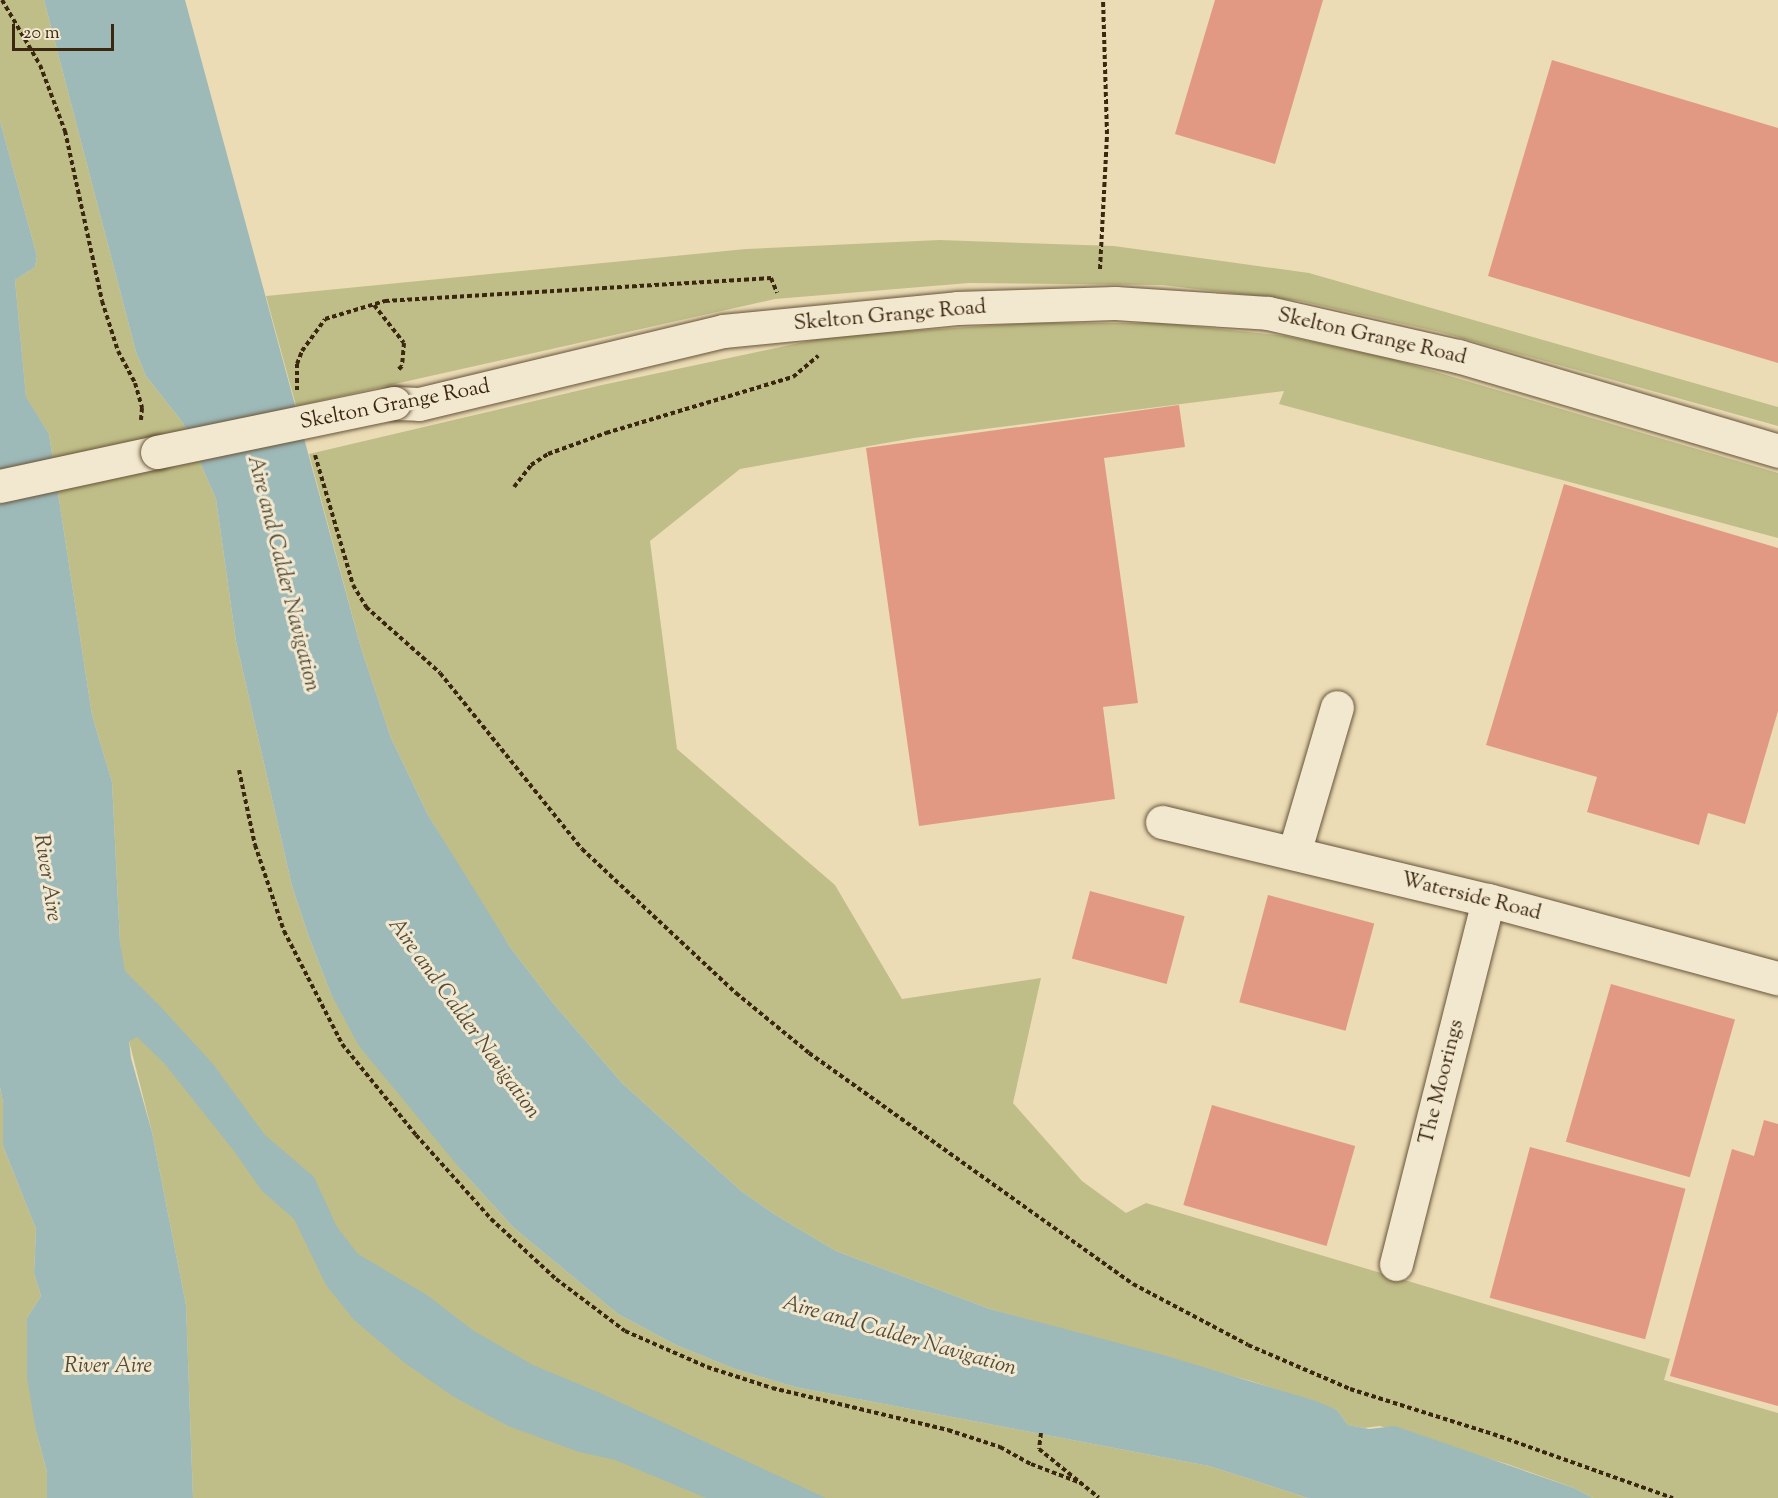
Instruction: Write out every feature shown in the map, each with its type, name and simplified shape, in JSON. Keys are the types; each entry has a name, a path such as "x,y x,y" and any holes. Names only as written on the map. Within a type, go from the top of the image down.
{"lane":[{"name":"Skelton Grange Road","path":"0,486 394,403 419,404 723,331 957,308 1099,304 1268,313 1458,356 1778,451"},
{"path":"1294,853 1337,707"},
{"name":"Waterside Road","path":"1162,822 1488,900 1778,978"},
{"name":"The Moorings","path":"1396,1264 1488,900"}],"path":[{"path":"2,0 40,65 65,131 102,301 118,351 135,383 142,408 141,421 134,428"},
{"path":"1099,304 1107,134 1103,0"},
{"path":"299,397 297,364 302,351 326,319 385,301 771,278 789,324"},
{"path":"374,305 404,343 402,366"},
{"path":"514,487 531,465 548,454 598,436 793,377 811,364 824,349"},
{"path":"313,448 353,585 366,608 440,673 582,849 736,993 809,1053 1133,1284 1248,1345 1350,1389 1493,1434 1673,1498"},
{"path":"239,770 255,845 284,931 342,1044 416,1135 499,1227 556,1279 625,1331 707,1367 772,1388 948,1430 1000,1447 1031,1464 1081,1483"},
{"path":"1041,1433 1039,1449 1099,1498"}],"shaded area":[{"path":"0,0 44,0 136,352 146,376 183,423 216,499 236,641 292,886 331,994 462,1171 514,1228 618,1314 676,1345 735,1369 795,1387 1209,1466 1308,1498 193,1498 186,1305 152,1132 129,1041 120,942 112,782 92,715 49,434 26,398 15,280 35,267 37,256 0,121"},
{"path":"939,240 1114,246 1309,273 1778,407 1778,426 1440,332 1300,301 1162,285 969,283 775,299 296,406 266,296 746,249"},
{"path":"1031,323 1163,323 1286,336 1392,359 1778,473 1778,538 1279,404 1284,391 914,438 740,469 650,541 677,749 835,885 902,999 1041,978 1013,1103 1082,1181 1126,1213 1146,1203 1670,1359 1664,1380 1778,1413 1778,1498 1593,1498 1574,1488 1507,1464 1380,1426 1364,1428 1348,1425 1337,1410 1251,1381 990,1309 836,1251 774,1214 740,1190 622,1083 553,1003 510,947 475,893 428,815 391,738 361,648 309,454 602,385 832,336"},
{"path":"0,1087 3,1103 3,1146 36,1229 34,1273 41,1296 27,1318 36,1431 47,1472 47,1498 0,1498"}],"water":[{"name":"Aire and Calder Navigation","path":"44,0 185,0 361,648 391,738 428,815 510,947 553,1003 622,1083 740,1190 774,1214 836,1251 990,1309 1160,1354 1316,1401 1337,1410 1348,1425 1369,1429 1395,1426 1574,1488 1593,1498 1308,1498 1209,1466 795,1387 735,1369 676,1345 618,1314 514,1228 462,1171 359,1046 331,994 309,937 292,886 236,641 216,499 183,423 146,376 136,352"},
{"name":"River Aire","path":"0,121 37,256 35,267 15,280 26,397 49,434 92,715 112,782 120,942 125,971 213,1064 265,1135 314,1177 337,1227 358,1254 427,1295 474,1331 533,1365 598,1392 826,1498 706,1498 615,1460 579,1452 508,1426 454,1397 406,1364 354,1320 326,1285 294,1219 262,1191 234,1151 164,1063 137,1037 129,1041 131,1058 152,1132 186,1305 193,1498 47,1498 47,1472 36,1431 27,1378 27,1318 41,1296 34,1273 36,1229 3,1146 3,1103 0,1087"}],"building":[{"path":"1215,0 1323,0 1275,164 1175,134"},
{"path":"1552,60 1778,128 1778,363 1488,276"},
{"path":"1179,405 1185,447 1104,458 1138,703 1103,707 1115,799 919,826 866,448"},
{"path":"1564,484 1778,548 1778,711 1745,824 1708,813 1699,845 1587,812 1597,777 1486,745"},
{"path":"1090,891 1185,916 1167,984 1072,959"},
{"path":"1268,895 1374,923 1346,1031 1239,1002"},
{"path":"1611,984 1735,1020 1690,1177 1566,1142"},
{"path":"1212,1105 1355,1146 1327,1246 1183,1205"},
{"path":"1764,1120 1778,1124 1778,1406 1670,1376 1732,1149 1754,1156"},
{"path":"1530,1147 1686,1189 1645,1339 1490,1298"}]}
